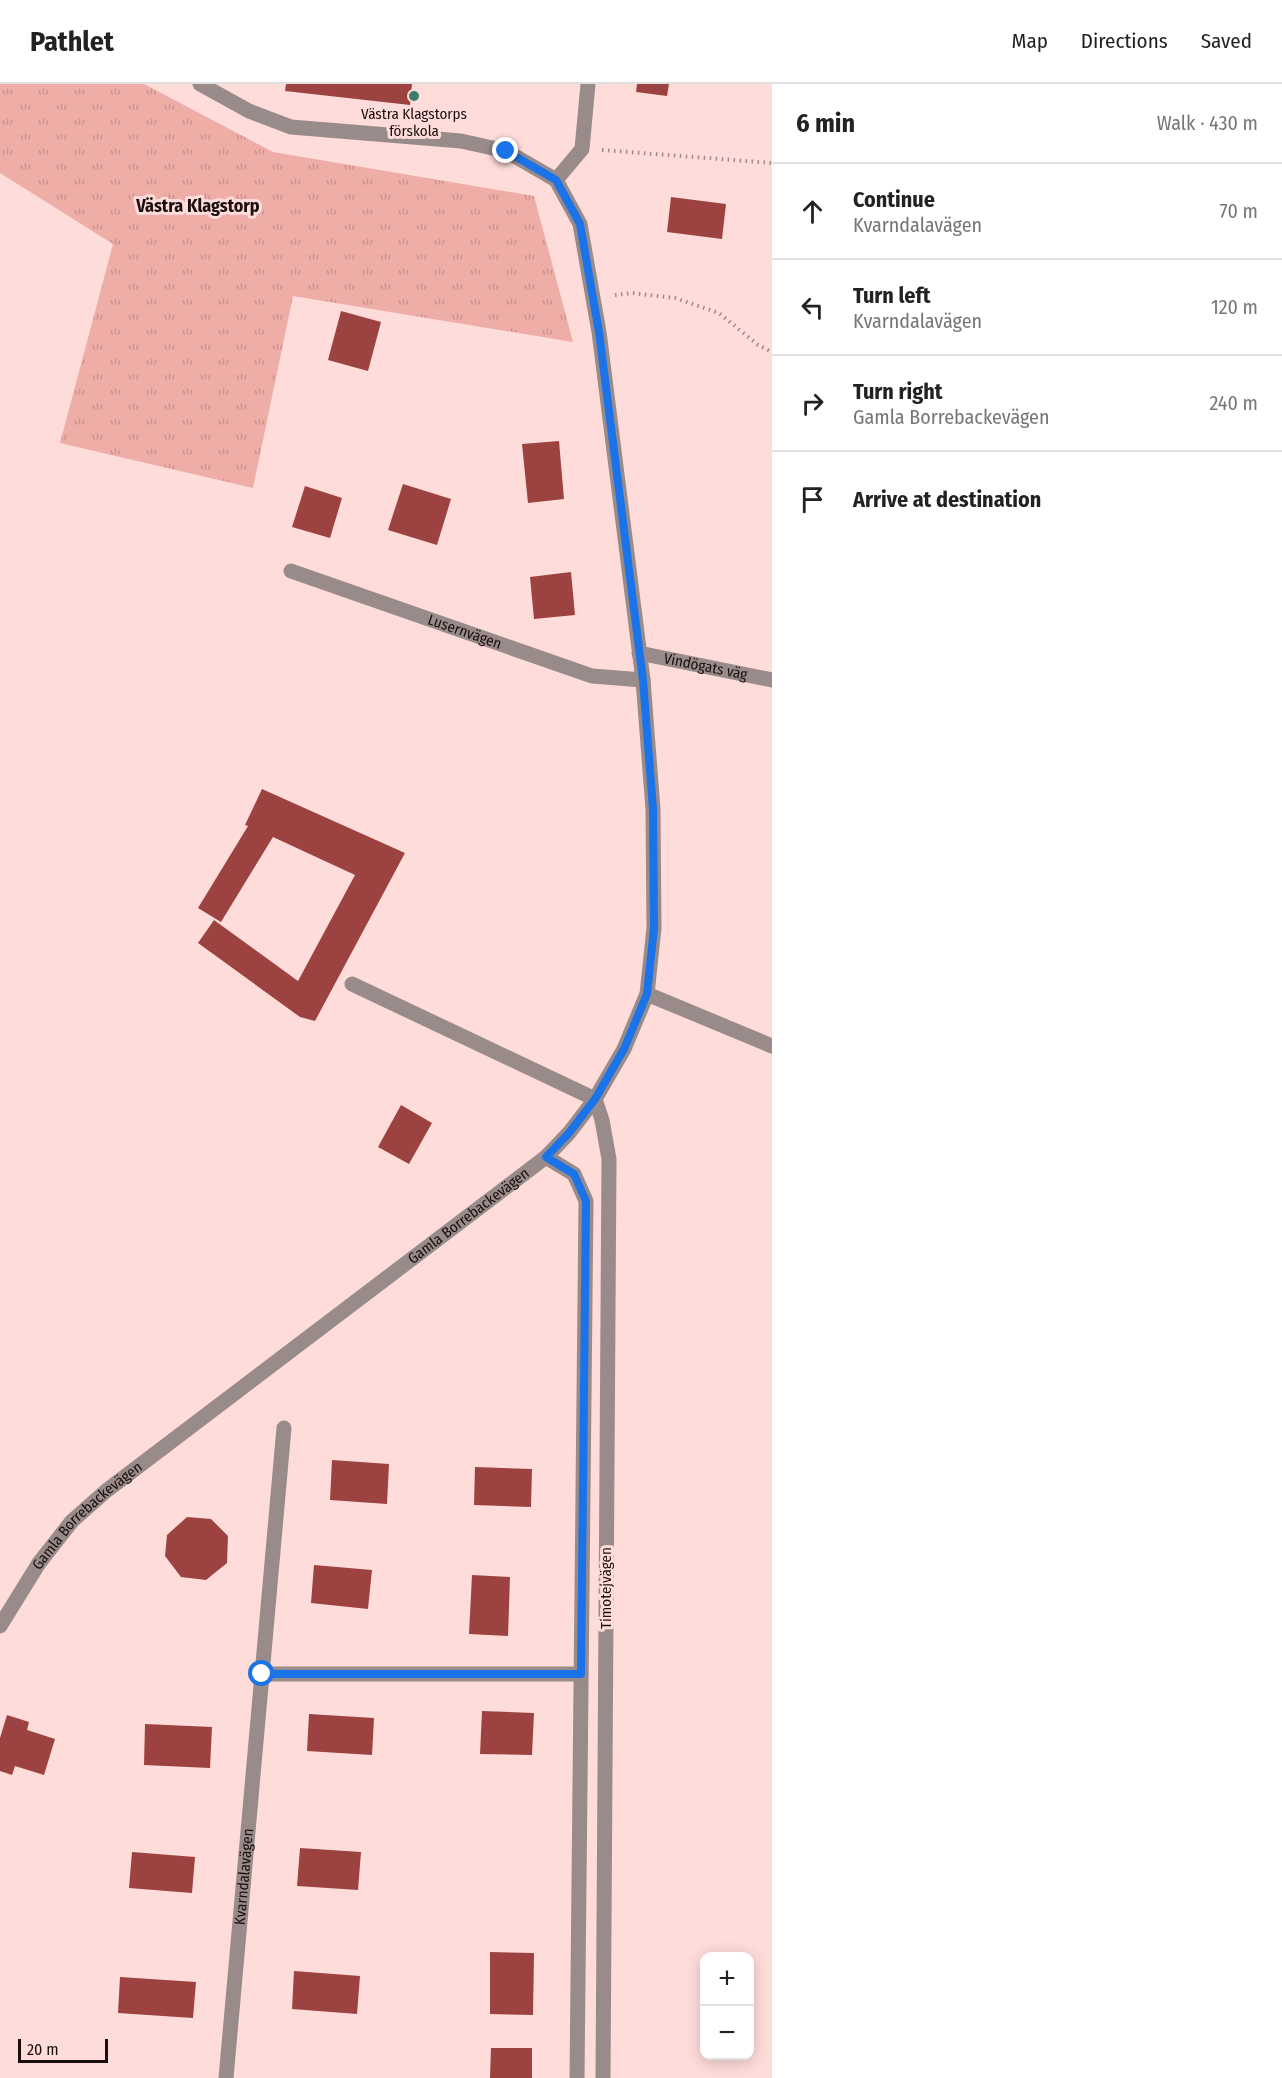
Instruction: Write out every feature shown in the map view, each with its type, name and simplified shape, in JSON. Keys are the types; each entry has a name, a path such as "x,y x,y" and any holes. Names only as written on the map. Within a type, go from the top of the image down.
{"street":[{"path":"200,84 249,111 291,127 461,141 506,151 556,180 582,148 588,84"},
{"name":"Gamla Borrebackevägen","path":"0,1626 39,1563 72,1521 106,1491 369,1289 546,1157 569,1133 595,1099 624,1049 647,994 654,928 653,809 643,680 594,297 580,224 556,180"},
{"name":"Lusernvägen","path":"291,571 592,676 643,680"},
{"name":"Vindögats väg","path":"639,653 772,680"},
{"path":"352,984 595,1099"},
{"path":"647,994 772,1046"},
{"name":"Timotejvägen","path":"595,1099 602,1120 609,1159 603,2078"},
{"path":"546,1157 574,1174 586,1201 577,2078"},
{"name":"Kvarndalavägen","path":"226,2078 284,1428"},
{"path":"262,1674 581,1674"}],"path":[{"path":"582,148 772,164"},
{"path":"594,297 632,293 675,298 719,313 758,345 772,352"}],"green space":[{"path":"0,84 144,84 273,152 534,196 573,342 293,296 253,488 60,443 113,244 0,173"}],"building":[{"path":"286,84 412,84 410,105 285,91"},
{"path":"637,84 669,84 667,96 636,92"},
{"path":"671,197 726,204 722,239 667,232"},
{"path":"341,311 381,322 368,371 328,360"},
{"path":"559,441 564,499 528,503 522,444"},
{"path":"403,484 451,499 437,545 388,530"},
{"path":"305,486 342,498 330,538 292,527"},
{"path":"571,572 575,615 534,619 530,577"},
{"path":"262,789 405,853 315,1021 300,1017 198,943 214,920 298,981 355,875 273,837 221,922 198,908 248,826 245,825"},
{"path":"401,1105 432,1123 409,1164 378,1147"},
{"path":"332,1460 389,1464 387,1504 330,1500"},
{"path":"475,1467 532,1469 531,1507 474,1505"},
{"path":"187,1517 211,1519 228,1536 227,1563 206,1580 181,1577 165,1556 167,1535"},
{"path":"314,1565 372,1570 368,1609 311,1603"},
{"path":"472,1575 510,1577 508,1636 469,1634"},
{"path":"482,1711 534,1713 532,1755 480,1754"},
{"path":"309,1714 374,1718 372,1755 307,1751"},
{"path":"7,1715 29,1722 27,1730 55,1739 44,1775 15,1766 12,1775 0,1771 0,1738"},
{"path":"145,1724 212,1727 210,1768 144,1765"},
{"path":"300,1848 361,1852 358,1890 297,1886"},
{"path":"132,1852 195,1857 192,1893 129,1888"},
{"path":"490,1952 534,1953 533,2015 490,2014"},
{"path":"294,1971 360,1976 357,2014 292,2009"},
{"path":"120,1977 196,1982 193,2018 118,2013"},
{"path":"491,2048 532,2048 532,2078 490,2078"}],"place":[{"name":"Västra Klagstorps förskola","path":"414,96"}],"district":[{"name":"Västra Klagstorp","path":"198,206"}],"route":[{"path":"262,1674 581,1674 586,1201 574,1174 546,1157 569,1133 595,1099 624,1049 647,994 654,928 653,809 643,680 599,332 580,224 556,180 506,151"}]}
